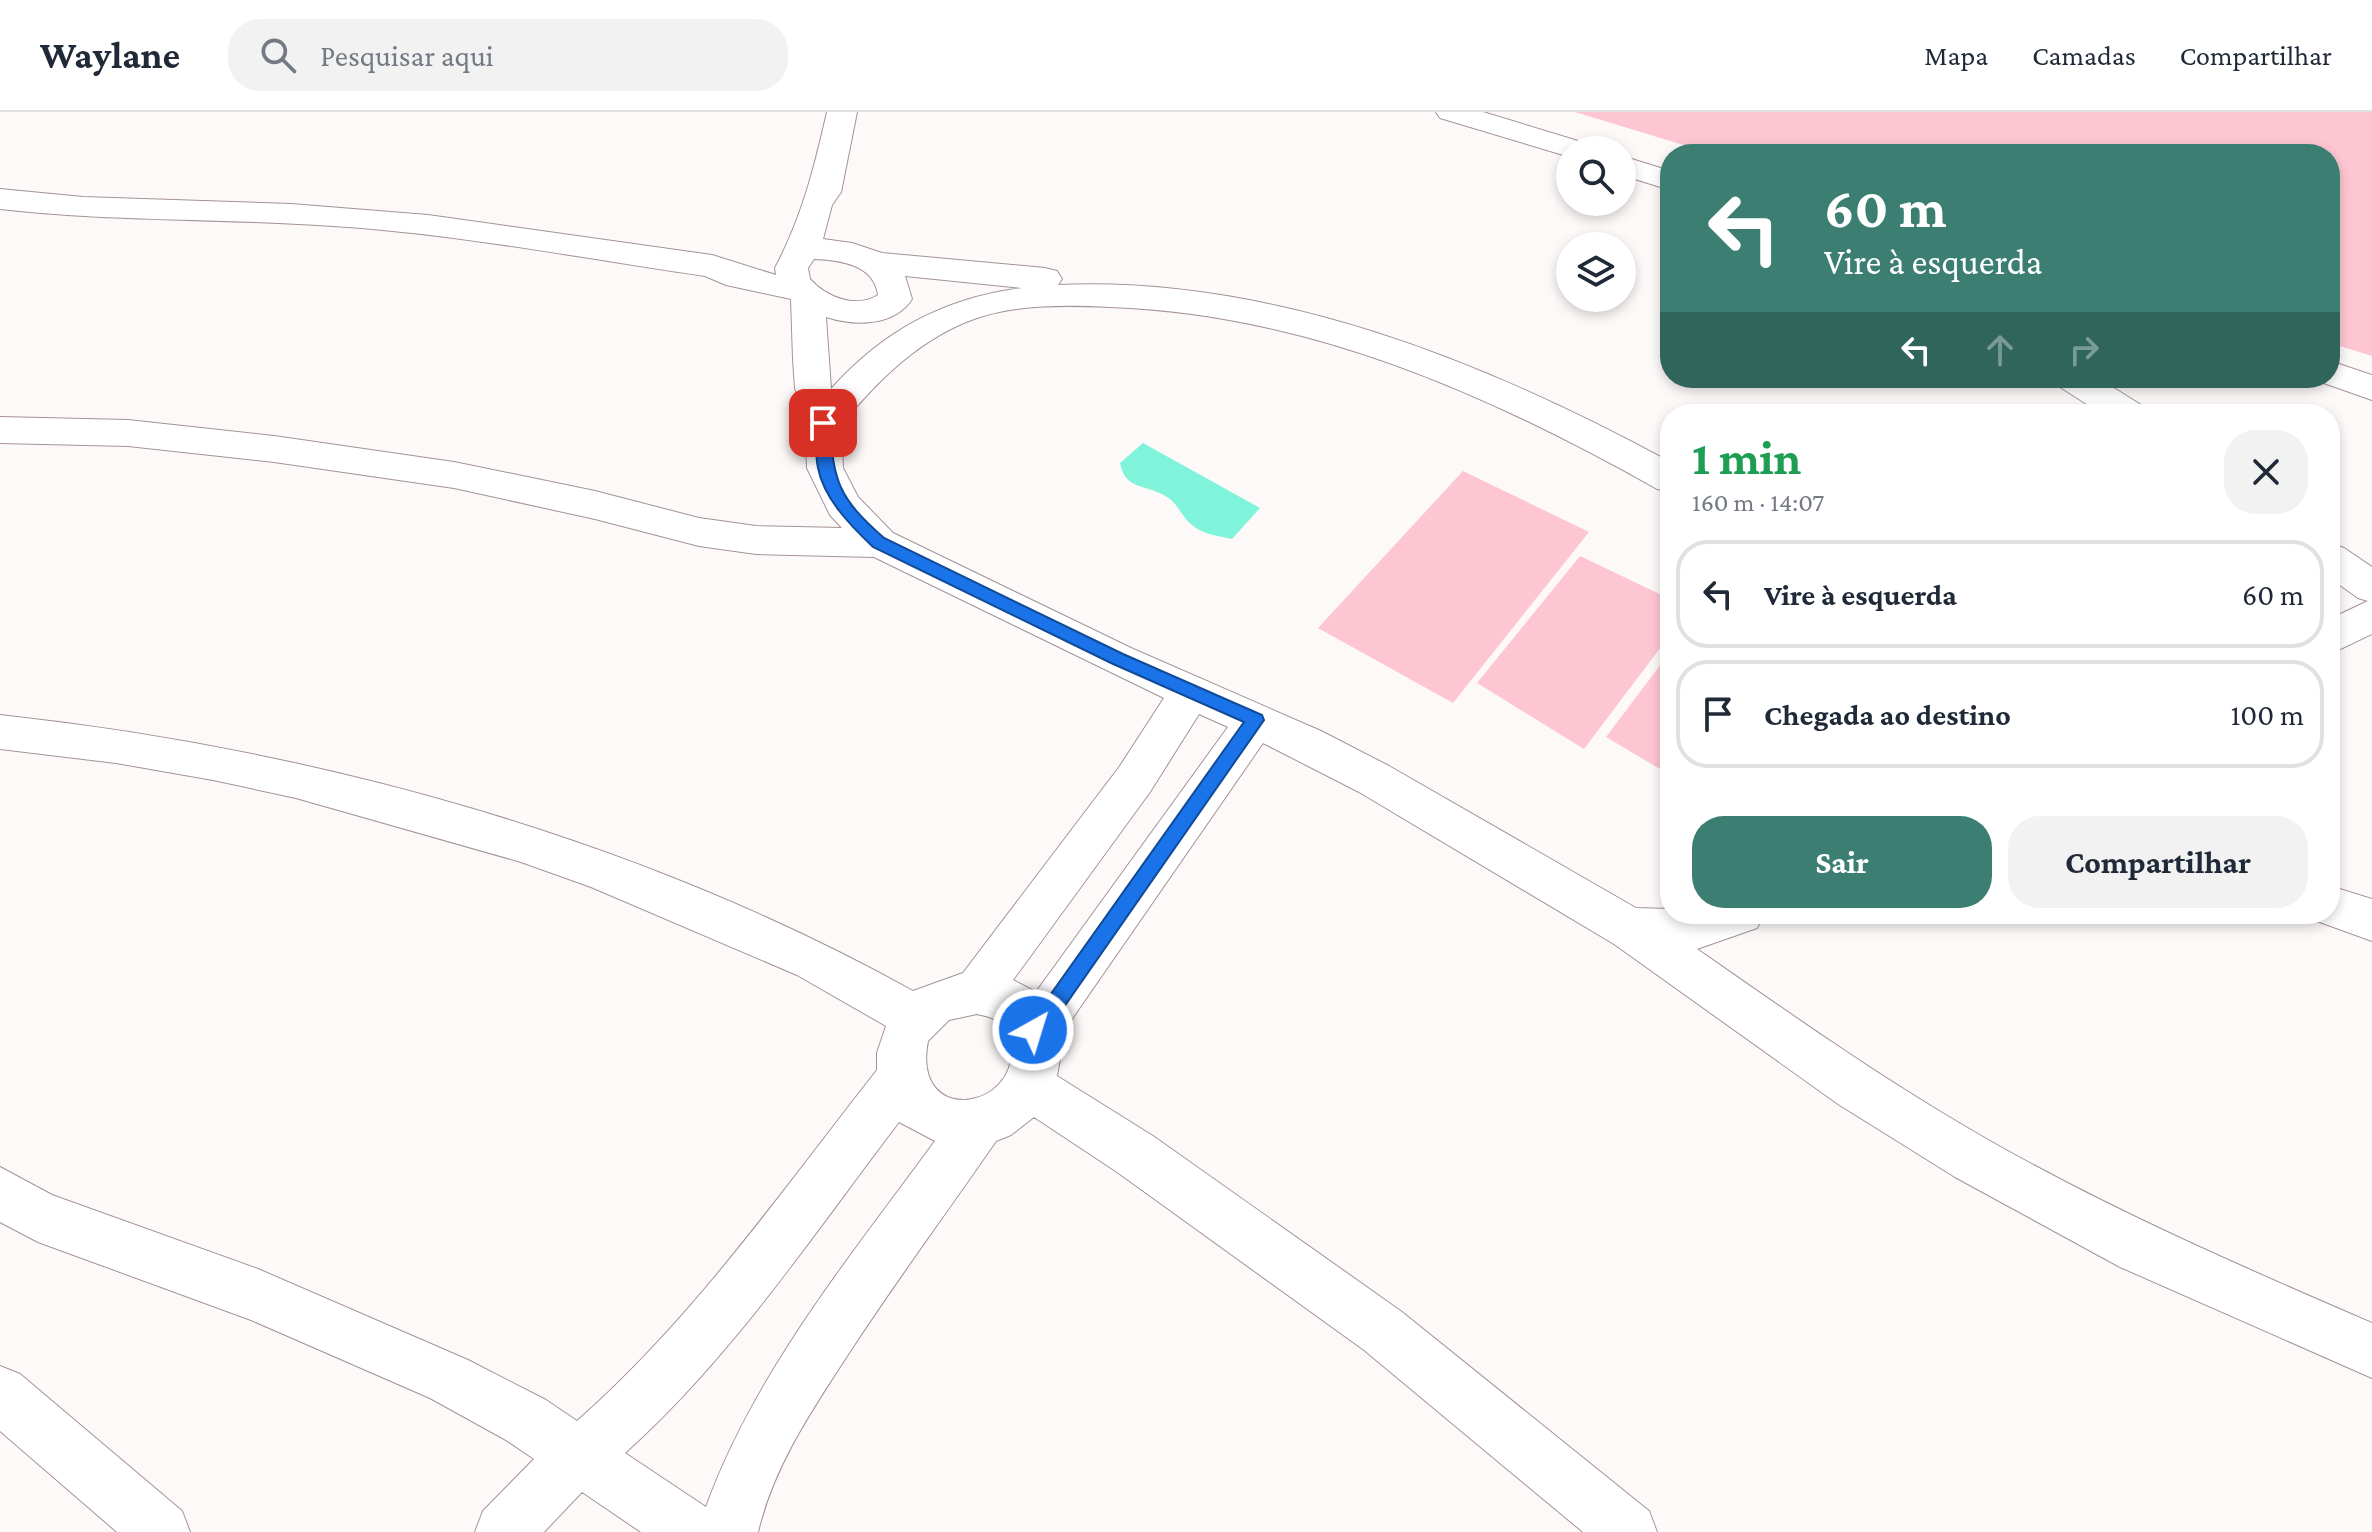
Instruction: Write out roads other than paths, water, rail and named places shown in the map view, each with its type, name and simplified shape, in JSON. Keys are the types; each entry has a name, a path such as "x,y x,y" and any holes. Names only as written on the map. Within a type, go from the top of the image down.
{"street":[{"path":"842,112 825,192 816,204 802,252 794,259 792,275 805,294 813,388 823,423 825,468 832,487 857,523 879,543 1256,720 1374,779 1630,929 1855,1087 1973,1159 2139,1248 2372,1351"},
{"path":"1456,113 1556,144"},
{"path":"1636,170 1660,178"},
{"path":"0,199 105,209 332,215 422,223 712,266 738,277 805,294 831,308 861,314 890,305 895,299 891,282 869,260 843,209 825,192"},
{"path":"712,266 737,259 835,250 853,252 869,260 950,272 1034,277 1101,294"},
{"path":"823,423 866,371 889,351 938,322 962,312 1015,299 1101,294 1154,297 1245,313 1335,334 1411,357 1533,408 1660,474"},
{"path":"2340,377 2372,388"},
{"path":"2088,388 2112,404"},
{"path":"0,430 128,433 274,449 467,478 699,532 756,540 879,543"},
{"path":"2340,565 2372,587"},
{"path":"2340,633 2372,615"},
{"path":"977,992 1135,779 1191,691"},
{"path":"1034,1034 1256,720"},
{"path":"0,732 116,745 213,762 296,780 521,843 620,878 814,960 917,1018"},
{"path":"2340,909 2372,920"},
{"path":"1630,929 1692,930 1710,924"},
{"path":"977,992 1007,1000 1030,1021 1039,1050 1033,1082 1011,1108 979,1123 944,1122 916,1106 901,1079 901,1046 917,1018 945,998 977,992"},
{"path":"504,1532 580,1455 644,1399 697,1343 901,1079"},
{"path":"1029,1086 1135,1154 1383,1331 1628,1532"},
{"path":"729,1532 735,1503 750,1465 778,1413 836,1324 979,1123"},
{"path":"0,1193 38,1216 258,1296 449,1379 526,1420 692,1532"},
{"path":"0,1394 161,1532"}]}
